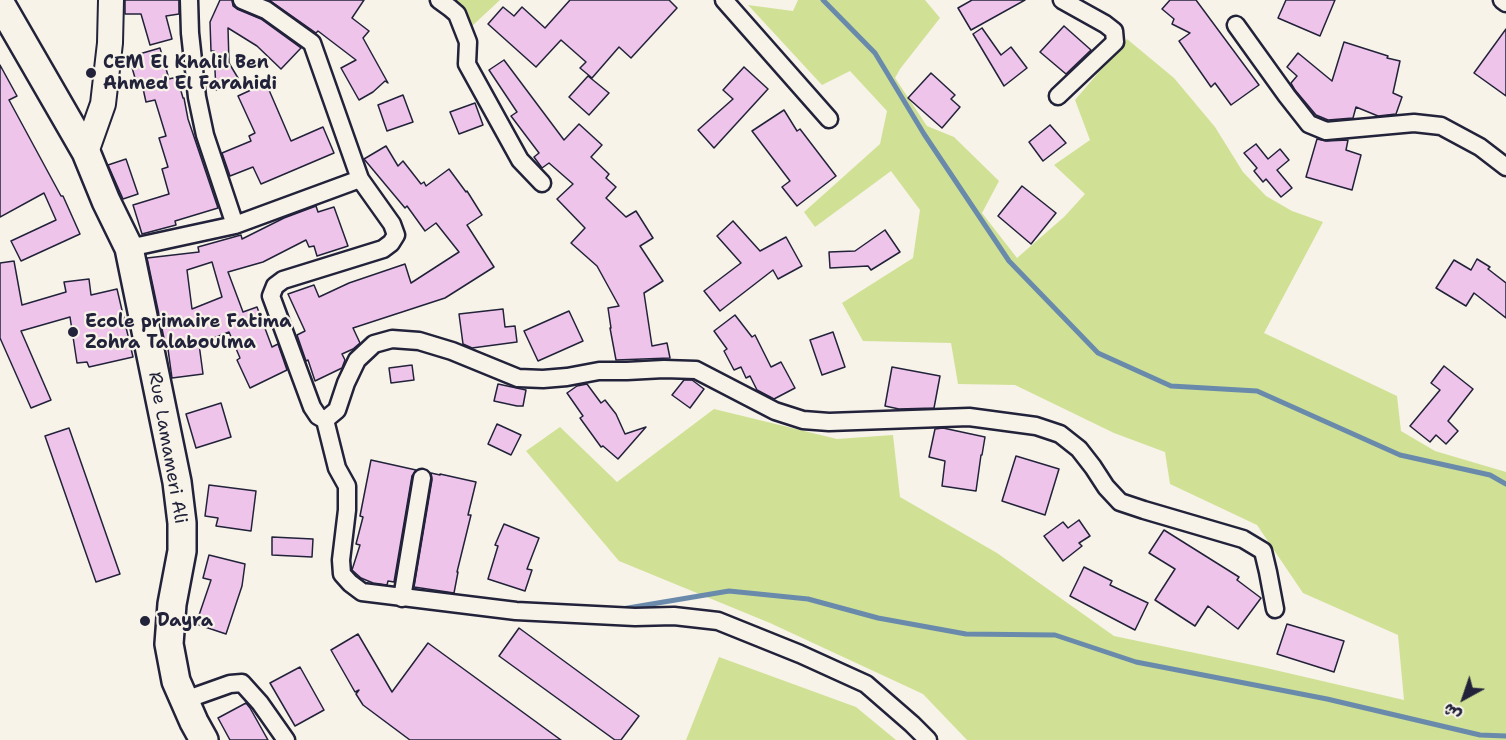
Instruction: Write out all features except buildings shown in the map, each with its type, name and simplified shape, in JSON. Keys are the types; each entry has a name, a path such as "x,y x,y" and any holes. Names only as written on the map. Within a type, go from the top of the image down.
{"main road":[{"name":"Rue Lamameri Ali","path":"0,3 86,152 129,249 177,482 181,513 182,551 172,604 170,644 176,681 204,740"}],"street":[{"path":"86,152 104,104 110,43 111,0"},
{"path":"189,0 197,97 205,135 235,225"},
{"path":"242,0 266,10 312,43 360,179 392,224 396,235 383,249 283,280 275,286 272,296 312,407 318,416 325,420 337,468 347,486 347,510 341,560 342,574 350,583 362,592 516,611 674,616 718,621 866,684 928,740"},
{"path":"439,0 457,14 468,42 467,64 520,160 542,183"},
{"path":"724,0 829,119"},
{"path":"1058,96 1114,42 1114,31 1062,0"},
{"path":"1502,0 1506,3"},
{"path":"1236,25 1309,124 1326,131 1414,123 1441,126 1480,147 1506,167"},
{"path":"129,249 235,225 360,179"},
{"path":"325,420 337,410 357,360 374,344 392,339 419,341 452,351 518,378 567,377 599,371 696,370 776,411 803,420 829,422 969,417 1036,426 1060,434 1079,449 1106,487 1120,502 1243,539 1263,551 1275,609"},
{"path":"402,597 422,478"},
{"path":"184,700 230,684 242,683 260,703 286,740"}],"green space":[{"path":"450,0 500,0 470,26"},
{"path":"798,0 925,0 940,18 895,78 927,126 954,137 999,181 982,213 1017,258 1064,217 1085,194 1054,165 1090,140 1075,100 1127,39 1174,78 1215,127 1243,172 1266,196 1292,211 1323,222 1264,333 1397,396 1401,431 1435,451 1506,472 1506,740 967,740 923,694 770,623 619,561 526,451 560,427 617,482 714,409 837,439 893,435 900,497 997,553 1114,636 1404,700 1398,635 1303,593 1257,525 1170,484 1165,452 1114,433 1015,385 958,384 951,343 863,341 842,303 913,258 920,210 891,171 815,227 804,212 880,144 887,111 850,71 822,85 748,5 793,11"},
{"path":"719,657 856,707 896,740 686,740"}],"waterway":[{"path":"823,0 875,53 924,134 1009,261 1098,353 1171,386 1257,391 1400,455 1490,475 1506,484"},
{"path":"622,609 729,591 808,599 878,618 966,634 1055,635 1136,662 1327,699 1480,735 1506,736"}],"place":[{"name":"CEM El Khalil Ben Ahmed El Farahidi","path":"91,73"},
{"name":"Ecole primaire Fatima Zohra Talaboulma","path":"73,332"},
{"name":"Dayra","path":"145,621"}]}
